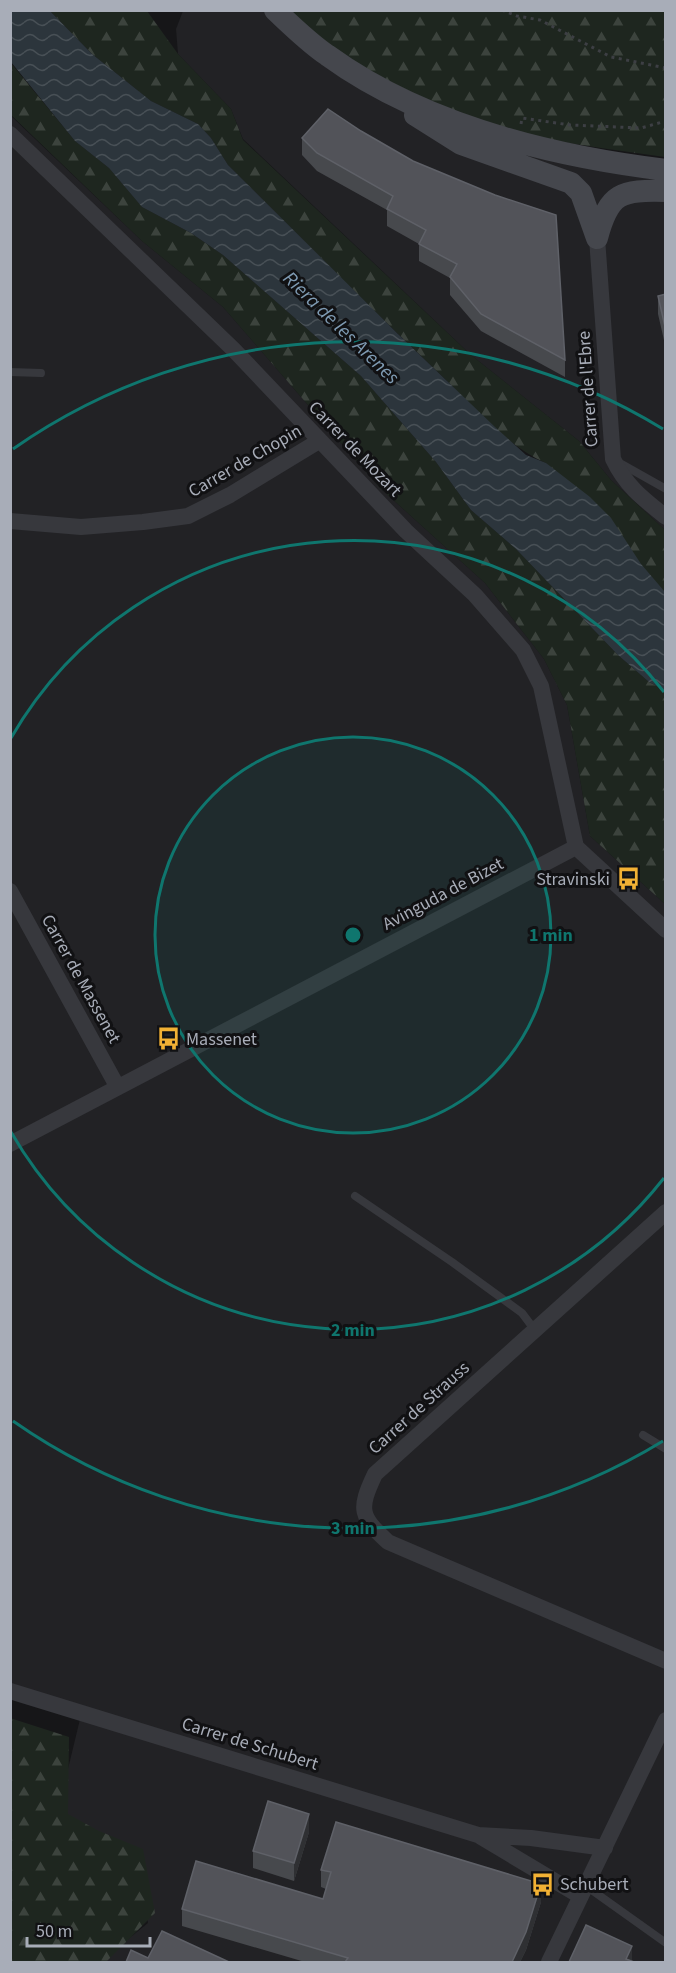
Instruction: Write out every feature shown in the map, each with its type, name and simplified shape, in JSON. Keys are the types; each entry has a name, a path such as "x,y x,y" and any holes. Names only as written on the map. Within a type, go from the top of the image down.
{"main road":[{"path":"275,10 327,56 461,144 572,183 581,193 597,238"},
{"path":"379,88 429,111 517,140 585,157 666,170"},
{"path":"597,238 607,209 621,194 632,191 666,191"}],"street":[{"name":"Carrer de Mozart","path":"10,134 234,350 406,531 475,595 523,650 541,686 576,846"},
{"name":"Carrer de l'Ebre","path":"597,238 613,459 622,478 639,496 666,517"},
{"name":"Carrer de Chopin","path":"10,521 81,527 188,516 230,495 319,441"},
{"path":"576,846 666,930"},
{"name":"Avinguda de Bizet","path":"10,1144 576,846"},
{"name":"Carrer de Massenet","path":"10,891 117,1086"},
{"name":"Carrer de Strauss","path":"666,1212 375,1474 363,1510 369,1525 388,1542 666,1661"},
{"name":"Carrer de Schubert","path":"10,1691 478,1835 583,1891"},
{"path":"549,1962 666,1720"},
{"name":"Carrer de Schubert","path":"478,1835 531,1838 605,1848"}],"lane":[{"path":"10,372 41,373"},
{"path":"613,459 666,489"},
{"path":"355,1196 522,1313 534,1329"},
{"path":"643,1435 666,1449"},
{"path":"583,1891 666,1943"}],"path":[{"path":"502,10 517,16 540,20 611,57 666,68"},
{"path":"517,140 522,118 570,125 632,128 641,128 666,121"}],"shaded area":[{"path":"183,11 264,11 399,98 665,170 665,530 611,480 579,441 471,355 243,139 231,109 178,54 176,29"},
{"path":"10,115 142,241 223,307 380,488 485,583 544,659 567,705 590,836 665,904 665,1962 100,1962 148,1923 139,1854 54,1827 81,1715 11,1692"}],"green space":[{"path":"50,11 147,11 178,54 231,109 243,140 471,355 579,441 611,480 665,530 665,592 546,463 517,446 491,424 228,165 211,138 198,124 151,101 92,54"},
{"path":"264,11 665,11 665,157 584,146 524,134 472,117 381,77"},
{"path":"10,62 75,141 109,168 142,207 191,233 223,255 361,376 436,462 471,510 516,549 618,655 649,682 665,690 665,904 590,836 567,705 544,659 485,583 380,488 223,307 142,241 11,115"},
{"path":"10,1718 69,1737 68,1814 99,1831 143,1849 155,1913 106,1962 11,1962"}],"water":[{"name":"Riera de les Arenes","path":"10,11 50,11 92,54 151,101 198,124 211,138 228,165 495,427 526,455 546,463 590,497 611,518 641,564 665,592 665,690 649,682 618,655 516,549 471,510 436,462 361,376 223,255 191,233 142,207 109,168 75,141 11,62"}],"building":[{"path":"328,109 413,161 495,195 556,215 565,360 481,314 450,277 457,264 419,244 426,230 387,209 393,196 317,153 302,138"},
{"path":"666,294 666,331 658,296"},
{"path":"268,1801 309,1814 294,1863 253,1851"},
{"path":"336,1822 541,1884 526,1932 512,1962 345,1962 348,1958 182,1909 196,1861 323,1899 331,1872 321,1870"},
{"path":"586,1925 632,1946 626,1959 634,1962 569,1962"},
{"path":"162,1931 229,1962 126,1962 131,1950 148,1958"}],"place":[{"name":"Stravinski","path":"628,879"},
{"name":"Massenet","path":"168,1039"},
{"name":"Schubert","path":"542,1884"}]}
